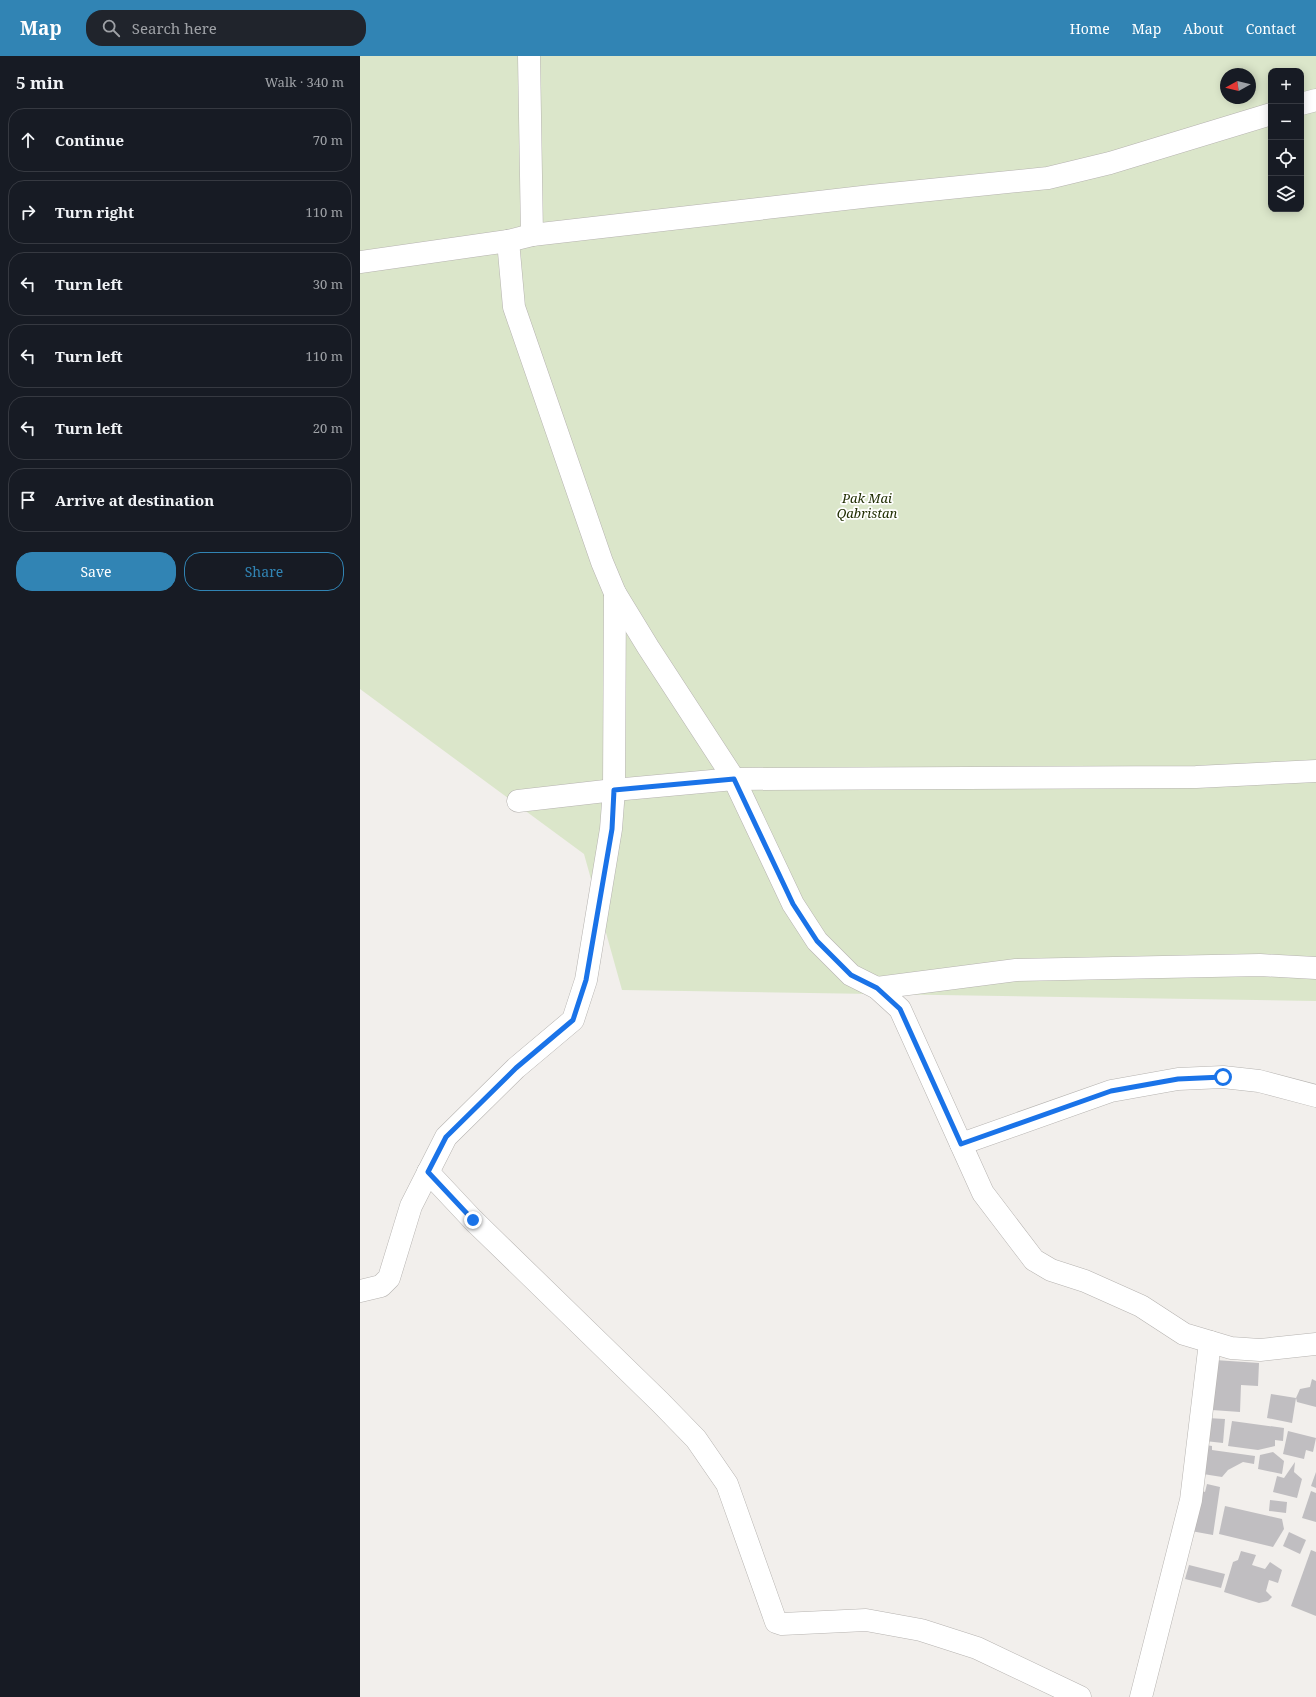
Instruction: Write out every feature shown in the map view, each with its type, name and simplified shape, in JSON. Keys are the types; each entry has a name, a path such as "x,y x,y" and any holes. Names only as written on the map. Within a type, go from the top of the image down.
{"street":[{"path":"529,56 532,235"},
{"path":"1304,103 1316,100"},
{"path":"360,262 508,241 532,235 871,196 1048,178 1110,163 1268,115"},
{"path":"508,241 514,307 602,562 615,593 734,779 793,904 817,941 851,975 877,988 900,1009 982,1193 1034,1260 1051,1270 1084,1281 1142,1306 1184,1334 1231,1348 1260,1350 1316,1344"},
{"path":"360,1291 381,1286 389,1278 410,1206 446,1137 516,1068 573,1020 586,980 612,829 614,790 615,593"},
{"path":"518,801 614,790 734,779 1196,777 1316,771"},
{"path":"877,988 1016,970 1260,965 1316,968"},
{"path":"961,1144 1111,1091 1178,1079 1223,1077 1259,1080 1316,1096"},
{"path":"428,1172 473,1220 696,1439 727,1484 776,1622 782,1624 866,1620 920,1630 978,1648 1080,1697"},
{"path":"1141,1697 1191,1500 1210,1342"}],"green space":[{"name":"Pak Mai Qabristan","path":"360,56 1316,56 1316,1001 622,990 584,854 360,689"}],"building":[{"path":"1215,1360 1259,1363 1258,1386 1241,1385 1240,1412 1212,1410"},
{"path":"1312,1379 1316,1381 1316,1407 1297,1402 1296,1398 1300,1389 1310,1387"},
{"path":"1271,1394 1296,1398 1292,1423 1267,1418"},
{"path":"1207,1418 1225,1419 1223,1443 1205,1441"},
{"path":"1232,1421 1284,1428 1283,1441 1275,1440 1275,1446 1258,1450 1228,1446"},
{"path":"1288,1431 1316,1438 1313,1452 1306,1450 1304,1459 1283,1454"},
{"path":"1206,1445 1212,1446 1212,1450 1255,1456 1254,1464 1243,1462 1228,1470 1222,1477 1203,1474"},
{"path":"1273,1452 1284,1461 1282,1474 1258,1469 1260,1455"},
{"path":"1295,1462 1294,1472 1302,1479 1297,1498 1273,1492 1277,1476 1284,1478"},
{"path":"1316,1472 1316,1488 1311,1486"},
{"path":"1207,1484 1220,1487 1213,1535 1191,1531 1199,1490 1205,1492"},
{"path":"1311,1491 1316,1493 1316,1522 1302,1518"},
{"path":"1270,1500 1287,1502 1286,1513 1269,1511"},
{"path":"1225,1506 1282,1519 1284,1529 1273,1547 1219,1534"},
{"path":"1289,1532 1306,1540 1300,1554 1283,1546"},
{"path":"1311,1550 1316,1552 1316,1616 1291,1606"},
{"path":"1241,1551 1256,1555 1252,1565 1265,1569 1270,1562 1282,1570 1278,1583 1269,1580 1266,1591 1272,1597 1268,1601 1259,1603 1224,1592 1233,1562 1238,1560"},
{"path":"1189,1565 1225,1574 1221,1588 1185,1579"}],"route":[{"path":"473,1220 428,1172 446,1137 516,1068 573,1020 586,980 612,829 614,790 734,779 793,904 817,941 851,975 877,988 900,1009 961,1144 1111,1091 1178,1079 1223,1077"}]}
